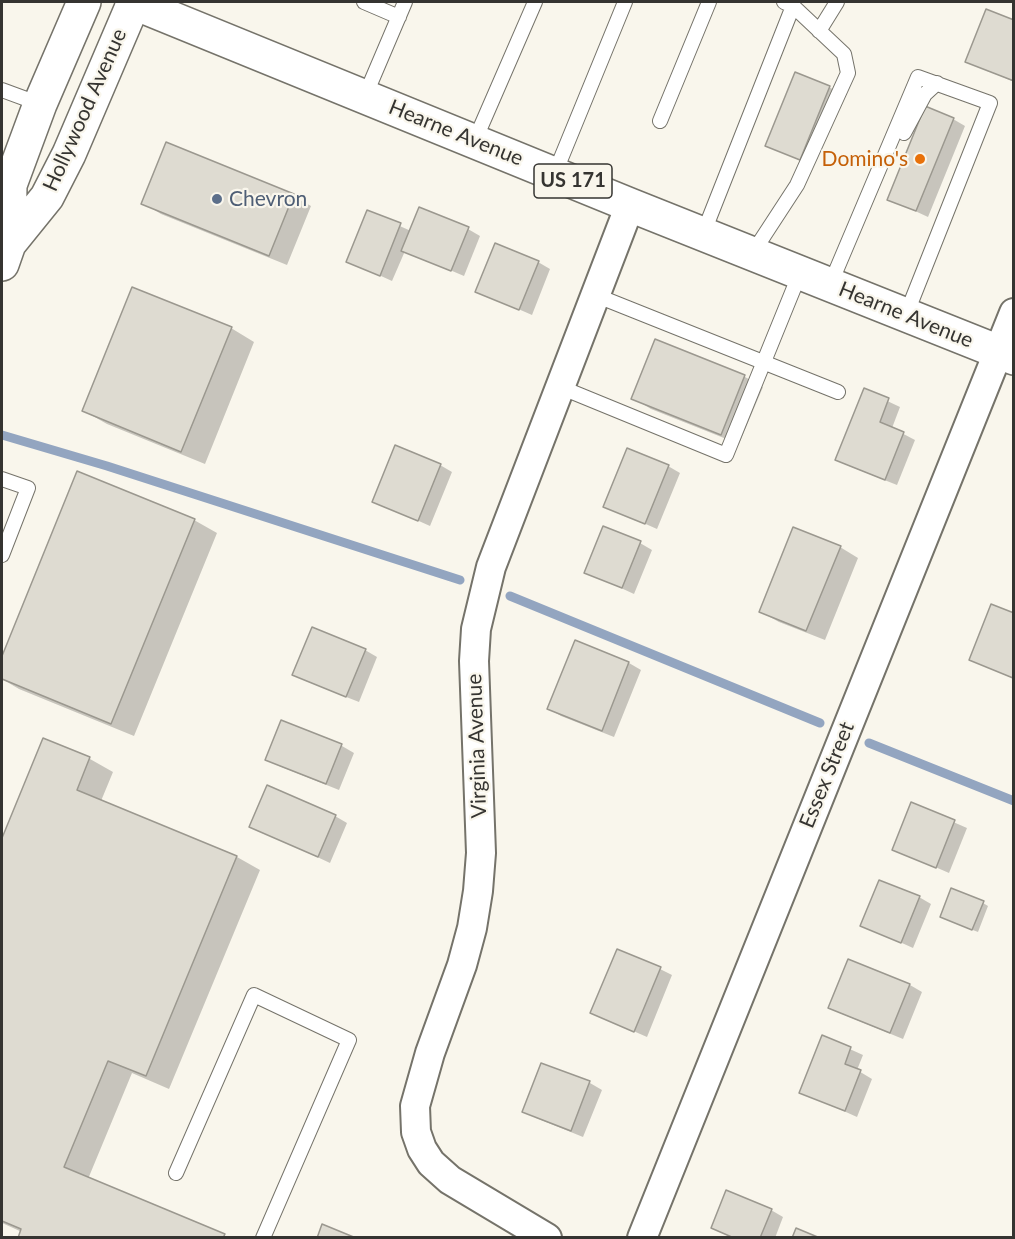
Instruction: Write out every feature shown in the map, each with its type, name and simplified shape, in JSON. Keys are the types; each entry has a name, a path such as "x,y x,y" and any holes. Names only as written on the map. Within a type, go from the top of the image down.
{"main road":[{"name":"Hollywood Avenue","path":"4,250 10,185 40,104 84,2"},
{"name":"Hollywood Avenue","path":"4,250 47,197 56,180 133,2"},
{"name":"Hearne Avenue","path":"133,2 630,205 1006,355"}],"street":[{"name":"Virginia Avenue","path":"547,1238 450,1180 430,1163 416,1132 415,1106 430,1053 462,965 472,928 478,891 481,829 474,661 480,608 491,567 630,205"},
{"name":"Essex Street","path":"642,1238 1006,355 1014,313"}],"lane":[{"path":"364,2 399,17"},
{"path":"365,96 405,2"},
{"path":"475,140 535,2"},
{"path":"555,173 625,2"},
{"path":"660,121 710,2"},
{"path":"819,31 837,2"},
{"path":"703,234 788,4 844,54 848,73 797,185 752,254"},
{"path":"830,285 918,76 990,103 906,315"},
{"path":"2,90 40,104"},
{"path":"560,387 726,455 800,273"},
{"path":"595,295 838,392"},
{"path":"2,479 28,488 2,555"},
{"path":"176,1173 254,995 349,1040 263,1238"}],"building":[{"path":"986,9 1014,20 1014,81 965,62"},
{"path":"795,72 830,86 800,160 765,146"},
{"name":"Domino's","path":"925,106 954,118 916,211 887,200"},
{"name":"Chevron","path":"166,142 294,194 269,256 141,204"},
{"path":"419,207 469,227 451,271 401,251"},
{"path":"367,210 401,223 380,276 346,262"},
{"path":"495,243 539,261 519,310 475,292"},
{"path":"132,287 232,327 181,452 82,411"},
{"path":"655,339 745,375 721,435 631,399"},
{"path":"864,388 889,398 880,422 904,432 885,480 835,460"},
{"path":"395,445 441,464 418,521 372,502"},
{"path":"627,448 669,465 645,524 603,507"},
{"path":"77,471 195,519 111,724 2,679 2,656"},
{"path":"603,526 641,541 622,588 584,573"},
{"path":"793,527 841,546 806,631 759,612"},
{"path":"991,604 1014,613 1013,678 969,660"},
{"path":"312,627 366,649 346,697 292,675"},
{"path":"575,640 629,662 602,731 547,709"},
{"path":"281,720 342,744 326,784 265,760"},
{"path":"43,738 90,757 77,790 237,856 146,1076 108,1061 64,1167 225,1234 223,1238 18,1238 21,1229 2,1221 2,838"},
{"path":"267,785 336,815 318,857 249,827"},
{"path":"911,802 955,820 936,868 892,850"},
{"path":"879,880 920,896 901,943 860,926"},
{"path":"951,888 984,901 972,930 940,917"},
{"path":"617,949 661,967 634,1032 590,1013"},
{"path":"848,959 910,984 890,1033 828,1008"},
{"path":"822,1035 851,1047 845,1064 861,1070 845,1111 799,1093"},
{"path":"541,1063 590,1081 571,1131 522,1112"},
{"path":"726,1190 772,1209 760,1238 734,1238 711,1228"},
{"path":"322,1224 356,1238 317,1238"},
{"path":"796,1228 820,1238 792,1238"}],"waterway":[{"path":"2,435 107,466 460,580"},
{"path":"510,596 820,723"},
{"path":"869,743 1014,801"}],"place":[{"name":"Domino's","path":"920,159"},
{"name":"Chevron","path":"217,199"}]}
